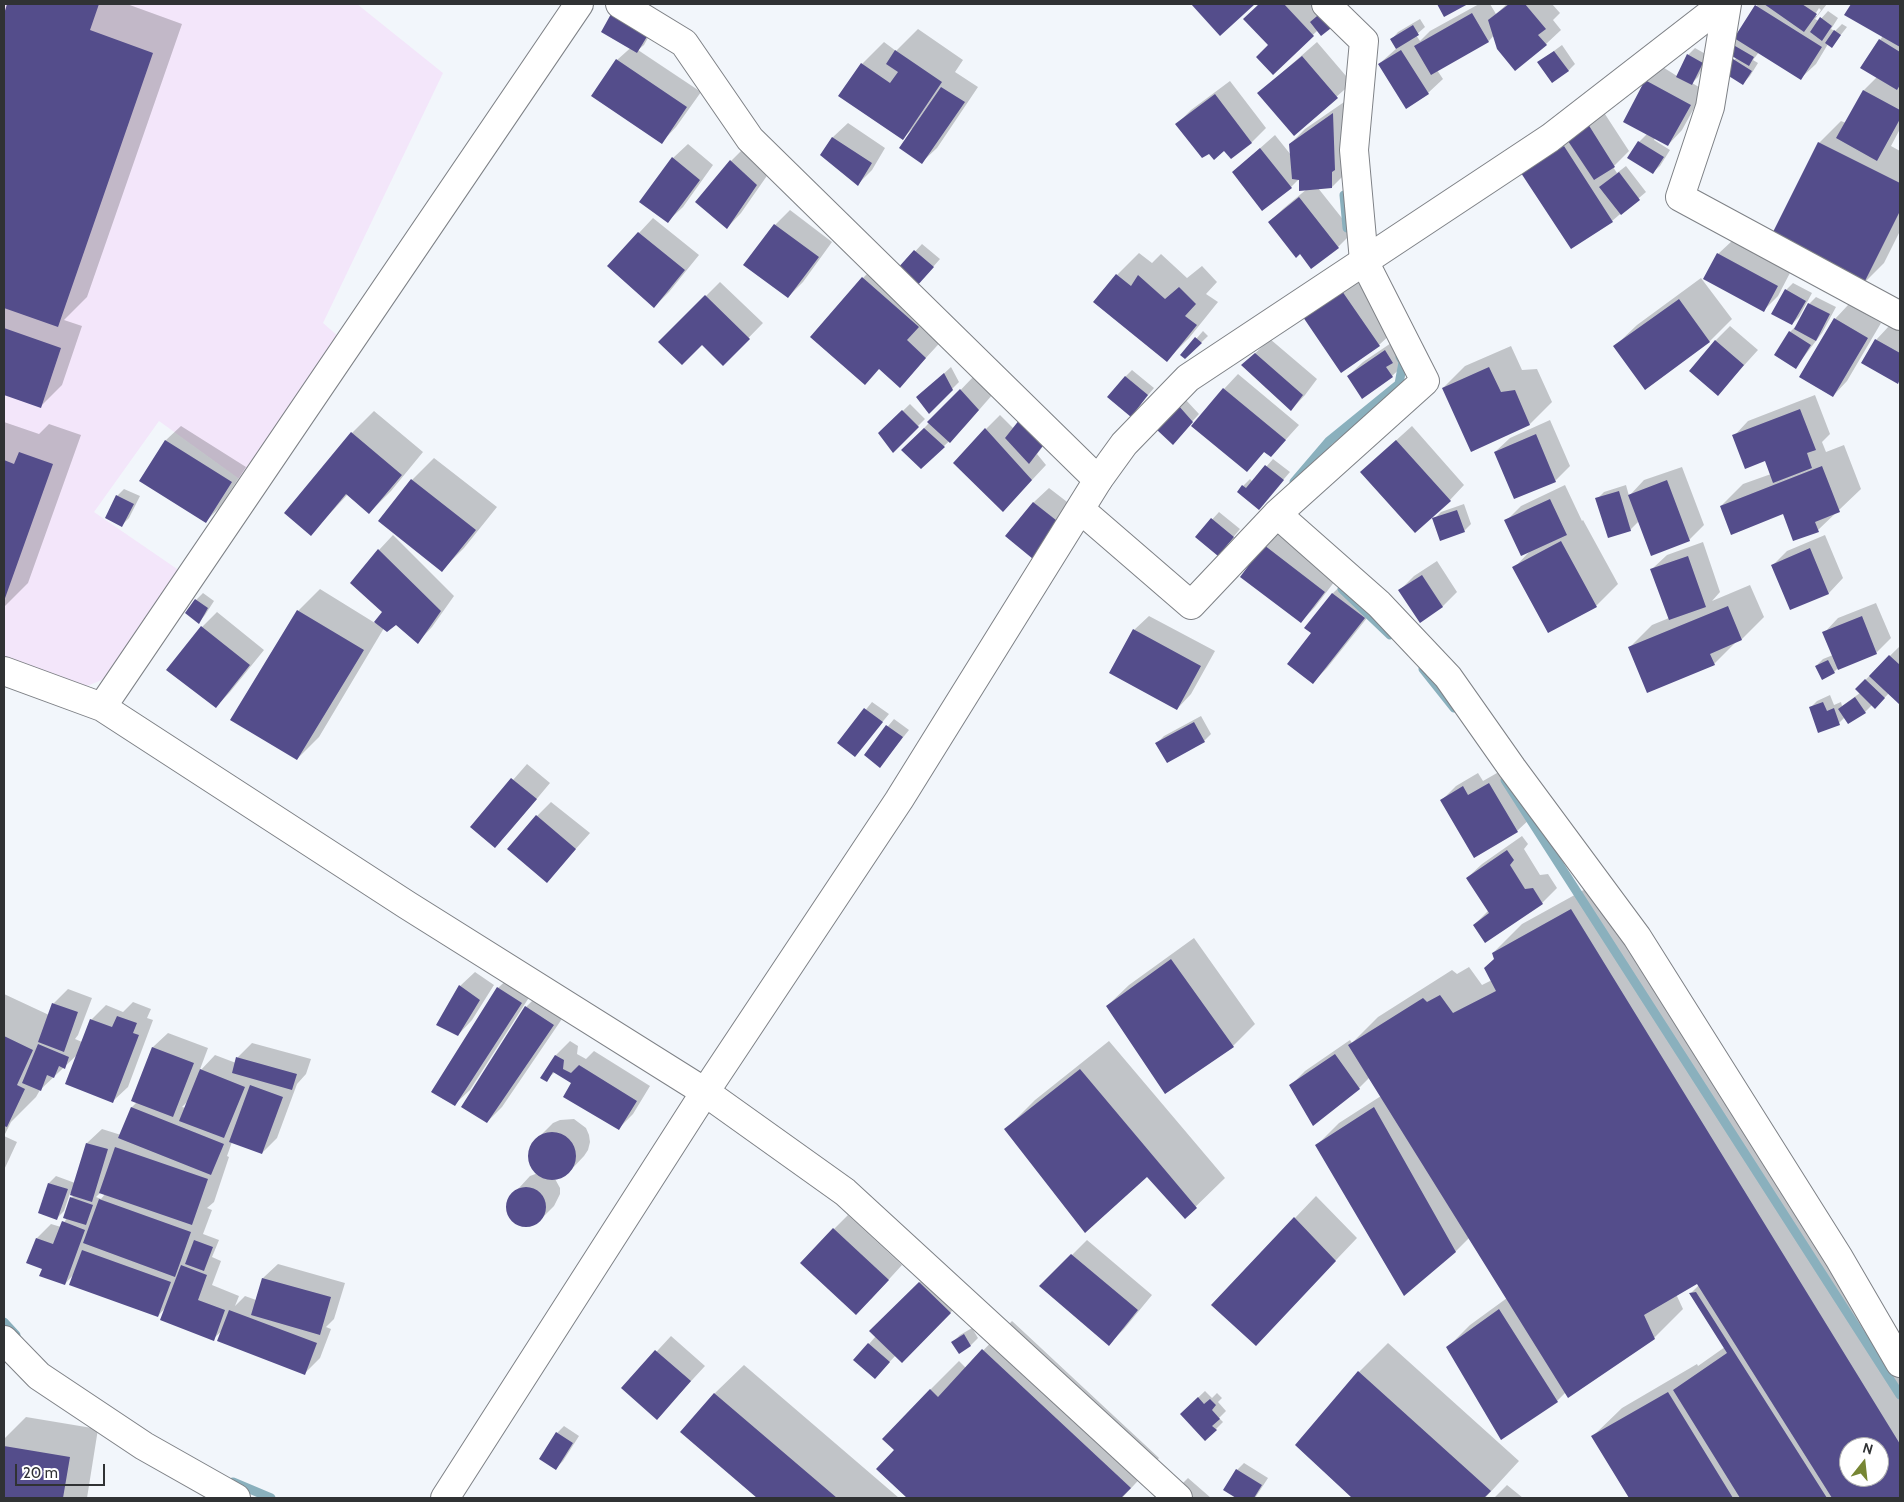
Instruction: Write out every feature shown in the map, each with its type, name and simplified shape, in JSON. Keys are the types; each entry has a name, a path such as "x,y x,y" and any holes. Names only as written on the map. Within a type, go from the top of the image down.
{"street":[{"path":"102,707 579,4"},
{"path":"620,4 684,43 750,139 1098,480"},
{"path":"1081,510 1191,605 1277,514 1425,381 1364,261 1354,150 1364,42 1326,4"},
{"path":"445,1498 705,1092 899,800 1098,480 1124,444 1188,378 1550,138 1725,4"},
{"path":"1725,4 1710,107 1680,197 1900,316"},
{"path":"1277,514 1379,604 1448,677 1512,768 1637,937 1839,1258 1900,1362"},
{"path":"4,671 102,707 399,899 705,1092 846,1192 1178,1498"},
{"path":"4,1340 39,1376 144,1446 236,1498"}],"shaded area":[{"path":"4,4 357,4 443,73 323,323 346,343 245,483 159,421 94,512 180,571 104,679 85,687 4,656"}],"building":[{"path":"7,4 99,4 90,30 153,53 58,327 4,308 4,14"},
{"path":"1191,4 1255,4 1220,36"},
{"path":"1259,4 1284,4 1314,36 1273,75 1256,57 1268,45 1243,19"},
{"path":"1437,4 1468,4 1444,17"},
{"path":"1509,4 1525,4 1546,29 1538,35 1547,45 1515,71 1497,49 1488,20"},
{"path":"1764,4 1802,4 1817,14 1804,32"},
{"path":"1851,4 1900,4 1900,47 1844,15"},
{"path":"1755,5 1822,47 1801,80 1734,38"},
{"path":"1323,11 1335,25 1321,36 1310,22"},
{"path":"1472,13 1489,42 1431,75 1414,46"},
{"path":"611,14 648,35 637,53 601,32"},
{"path":"1820,17 1832,26 1822,41 1810,32"},
{"path":"1413,25 1419,35 1396,49 1390,39"},
{"path":"1834,30 1841,35 1832,48 1825,43"},
{"path":"1879,39 1900,52 1900,85 1897,90 1860,68"},
{"path":"1730,43 1754,57 1749,66 1725,52"},
{"path":"895,50 942,82 903,140 838,96 861,63 890,83 898,72 886,64"},
{"path":"1401,50 1429,94 1406,109 1378,64"},
{"path":"1554,51 1569,71 1552,83 1537,62"},
{"path":"1687,54 1703,63 1692,85 1676,77"},
{"path":"1302,56 1338,98 1294,136 1257,93"},
{"path":"616,59 687,107 662,144 591,96"},
{"path":"1733,59 1752,71 1743,85 1724,73"},
{"path":"1645,80 1691,105 1668,146 1623,122"},
{"path":"941,87 965,102 922,164 899,148"},
{"path":"1863,90 1900,110 1900,119 1877,161 1836,138"},
{"path":"1215,94 1252,143 1231,159 1224,151 1214,160 1209,154 1202,158 1175,124"},
{"path":"1333,113 1335,170 1332,172 1332,188 1299,191 1299,180 1292,179 1289,144"},
{"path":"1588,124 1615,167 1594,180 1566,138"},
{"path":"832,137 872,163 858,186 820,155"},
{"path":"1638,141 1664,157 1653,174 1627,158"},
{"path":"1818,142 1900,183 1900,211 1862,287 1769,240"},
{"path":"1564,146 1613,222 1571,249 1521,173"},
{"path":"1260,148 1292,188 1262,211 1232,172"},
{"path":"672,157 700,180 668,223 639,202"},
{"path":"730,160 757,185 727,229 695,202"},
{"path":"1619,172 1640,200 1621,215 1599,187"},
{"path":"1299,197 1339,248 1311,269 1300,254 1296,258 1268,222"},
{"path":"774,224 819,257 788,298 743,265"},
{"path":"638,232 685,270 654,308 607,266"},
{"path":"914,250 934,267 916,287 897,269"},
{"path":"1717,253 1778,286 1764,312 1703,279"},
{"path":"1116,274 1131,286 1138,275 1165,299 1179,287 1196,304 1185,316 1197,325 1167,362 1093,302"},
{"path":"862,277 919,327 907,340 926,358 900,388 879,369 865,385 810,337"},
{"path":"1785,289 1806,301 1792,325 1771,314"},
{"path":"1342,291 1380,346 1341,373 1303,317"},
{"path":"705,295 750,339 723,366 702,345 682,365 658,342"},
{"path":"1679,299 1710,342 1645,390 1613,346"},
{"path":"1808,303 1830,314 1816,341 1794,329"},
{"path":"1834,318 1868,338 1833,397 1799,377"},
{"path":"4,328 61,348 41,408 4,395"},
{"path":"1789,331 1811,345 1796,369 1774,355"},
{"path":"1195,337 1202,343 1185,359 1180,355"},
{"path":"1875,339 1900,353 1900,379 1898,384 1861,363"},
{"path":"1715,340 1744,365 1718,396 1689,371"},
{"path":"1385,350 1393,363 1386,367 1393,377 1362,399 1347,376"},
{"path":"1255,353 1303,395 1291,411 1241,365"},
{"path":"1489,367 1501,392 1515,390 1530,425 1471,452 1442,388"},
{"path":"944,373 953,390 929,414 916,397"},
{"path":"1125,376 1148,395 1131,417 1107,397"},
{"path":"1223,388 1286,440 1271,457 1264,452 1247,472 1191,426"},
{"path":"960,389 979,410 950,443 927,422"},
{"path":"1178,405 1193,422 1173,445 1156,429"},
{"path":"1800,409 1816,450 1807,453 1812,468 1773,483 1765,461 1745,469 1732,435"},
{"path":"902,410 919,427 893,453 878,433"},
{"path":"1020,419 1045,443 1029,464 1005,438"},
{"path":"924,428 945,447 921,469 901,450"},
{"path":"985,428 1032,480 1003,512 953,463"},
{"path":"351,432 402,475 369,514 346,494 311,536 284,513"},
{"path":"1536,434 1556,482 1514,499 1494,452"},
{"path":"165,440 232,482 206,523 139,481"},
{"path":"1396,440 1451,501 1415,533 1360,472"},
{"path":"19,452 53,464 4,601 4,460 14,464"},
{"path":"1265,465 1284,480 1259,510 1237,492 1242,485 1246,488"},
{"path":"1822,466 1840,512 1815,522 1819,532 1793,541 1783,514 1731,535 1720,506"},
{"path":"411,479 476,530 442,572 378,521"},
{"path":"1667,480 1690,541 1651,556 1628,495"},
{"path":"1619,491 1631,531 1608,538 1595,498"},
{"path":"116,495 134,504 122,527 105,518"},
{"path":"1550,499 1567,535 1521,556 1504,520"},
{"path":"1033,502 1061,524 1033,559 1005,536"},
{"path":"1457,510 1465,532 1440,541 1432,518"},
{"path":"1211,518 1234,537 1218,556 1195,537"},
{"path":"1561,541 1597,607 1548,633 1512,567"},
{"path":"1264,545 1325,592 1301,623 1240,577"},
{"path":"1810,548 1829,594 1790,610 1771,565"},
{"path":"378,549 441,611 418,644 396,625 387,632 374,622 382,612 350,583"},
{"path":"1688,556 1706,607 1669,620 1650,569"},
{"path":"1422,575 1443,607 1420,623 1398,590"},
{"path":"1332,593 1365,618 1313,684 1287,664 1311,633 1304,628"},
{"path":"195,599 208,608 199,624 185,613"},
{"path":"1728,606 1742,640 1710,654 1715,665 1647,693 1628,647"},
{"path":"297,610 364,650 297,760 230,720"},
{"path":"1862,616 1877,654 1838,670 1822,632"},
{"path":"201,626 250,665 216,708 166,670"},
{"path":"1133,629 1201,666 1177,710 1109,673"},
{"path":"1889,655 1900,665 1899,704 1869,676"},
{"path":"1828,660 1835,673 1822,680 1815,666"},
{"path":"1865,679 1885,698 1875,709 1855,689"},
{"path":"1855,697 1866,713 1848,724 1838,709"},
{"path":"1823,702 1827,711 1834,708 1840,725 1818,733 1809,707"},
{"path":"864,708 883,722 855,757 837,743"},
{"path":"1194,722 1205,742 1167,763 1155,743"},
{"path":"886,725 903,737 880,768 864,755"},
{"path":"511,778 537,799 495,848 470,827"},
{"path":"1489,783 1518,832 1474,858 1440,800 1463,786 1468,795"},
{"path":"536,815 576,849 547,883 507,849"},
{"path":"1507,850 1514,860 1510,865 1525,889 1533,888 1543,904 1485,943 1473,925 1489,913 1466,878"},
{"path":"1571,909 1900,1444 1900,1498 1832,1498 1697,1284 1644,1315 1655,1339 1568,1398 1348,1045 1423,998 1427,1002 1440,995 1453,1013 1496,991 1484,968 1494,959 1492,953"},
{"path":"1171,959 1234,1047 1165,1094 1106,1006"},
{"path":"459,985 480,1000 458,1036 436,1025"},
{"path":"497,987 522,1003 455,1106 431,1092"},
{"path":"52,1003 78,1012 64,1052 38,1042"},
{"path":"525,1006 554,1025 487,1123 461,1107"},
{"path":"117,1016 137,1023 133,1033 139,1035 113,1103 65,1084 90,1019 112,1027"},
{"path":"4,1036 33,1050 17,1085 25,1089 7,1127 4,1126"},
{"path":"38,1044 69,1057 65,1069 59,1066 54,1078 47,1075 41,1091 22,1083"},
{"path":"152,1047 194,1063 173,1117 131,1101"},
{"path":"1335,1054 1360,1089 1313,1126 1289,1085"},
{"path":"555,1055 564,1060 563,1069 571,1073 579,1065 637,1101 619,1130 563,1097 571,1083 553,1072 547,1082 540,1078"},
{"path":"236,1057 297,1074 292,1090 232,1073"},
{"path":"200,1069 245,1087 224,1138 179,1121"},
{"path":"1080,1069 1197,1208 1185,1219 1147,1177 1085,1233 1004,1129"},
{"path":"250,1085 283,1097 262,1154 229,1142"},
{"path":"131,1107 224,1144 211,1175 118,1138"},
{"path":"1374,1107 1456,1252 1404,1296 1315,1145"},
{"path":"552,1132 561,1134 569,1139 574,1147 576,1156 574,1165 569,1173 561,1178 552,1180 543,1178 535,1173 530,1165 528,1156 530,1147 535,1139 543,1134"},
{"path":"86,1143 108,1149 92,1202 70,1195"},
{"path":"115,1147 208,1179 192,1225 99,1193"},
{"path":"48,1183 68,1189 57,1220 38,1213"},
{"path":"530,1187 537,1190 543,1196 546,1207 545,1215 537,1224 530,1227 522,1227 515,1224 507,1215 506,1203 509,1196 518,1188"},
{"path":"70,1197 93,1205 86,1225 63,1218"},
{"path":"99,1199 191,1232 175,1277 83,1243"},
{"path":"1294,1217 1336,1261 1256,1346 1211,1305"},
{"path":"62,1221 85,1230 65,1285 39,1276 42,1269 26,1263 36,1238 53,1244"},
{"path":"833,1228 889,1280 856,1315 800,1263"},
{"path":"194,1240 213,1247 204,1271 185,1264"},
{"path":"82,1250 171,1282 158,1317 69,1285"},
{"path":"1071,1254 1138,1310 1109,1346 1039,1286"},
{"path":"181,1265 207,1275 198,1300 225,1310 214,1341 160,1320"},
{"path":"262,1278 331,1297 320,1335 251,1315"},
{"path":"919,1282 951,1313 902,1363 869,1331"},
{"path":"1696,1292 1827,1498 1740,1498 1673,1390 1727,1353 1689,1293"},
{"path":"1499,1309 1558,1402 1501,1440 1446,1347"},
{"path":"229,1310 317,1343 305,1375 217,1341"},
{"path":"964,1334 971,1346 959,1354 951,1342"},
{"path":"868,1343 890,1362 875,1379 853,1360"},
{"path":"982,1349 1131,1488 1121,1498 907,1498 876,1469 894,1450 882,1439 930,1389 938,1397"},
{"path":"655,1350 691,1381 657,1420 621,1388"},
{"path":"1358,1371 1491,1491 1484,1498 1352,1498 1295,1445"},
{"path":"1668,1392 1733,1498 1629,1498 1591,1436"},
{"path":"714,1393 837,1498 757,1498 680,1432"},
{"path":"1198,1397 1204,1404 1210,1399 1216,1405 1212,1410 1220,1419 1212,1426 1217,1430 1205,1441 1180,1414"},
{"path":"556,1432 573,1443 556,1470 539,1459"},
{"path":"4,1446 70,1457 63,1498 4,1498"},
{"path":"1236,1469 1262,1485 1254,1498 1236,1498 1223,1490"}],"waterway":[{"path":"1344,195 1347,228"},
{"path":"1294,482 1329,441 1399,384 1403,362 1400,357"},
{"path":"1342,589 1390,635"},
{"path":"1423,669 1454,708"},
{"path":"1505,780 1900,1395"},
{"path":"4,1322 16,1335"},
{"path":"233,1482 271,1498"}]}
